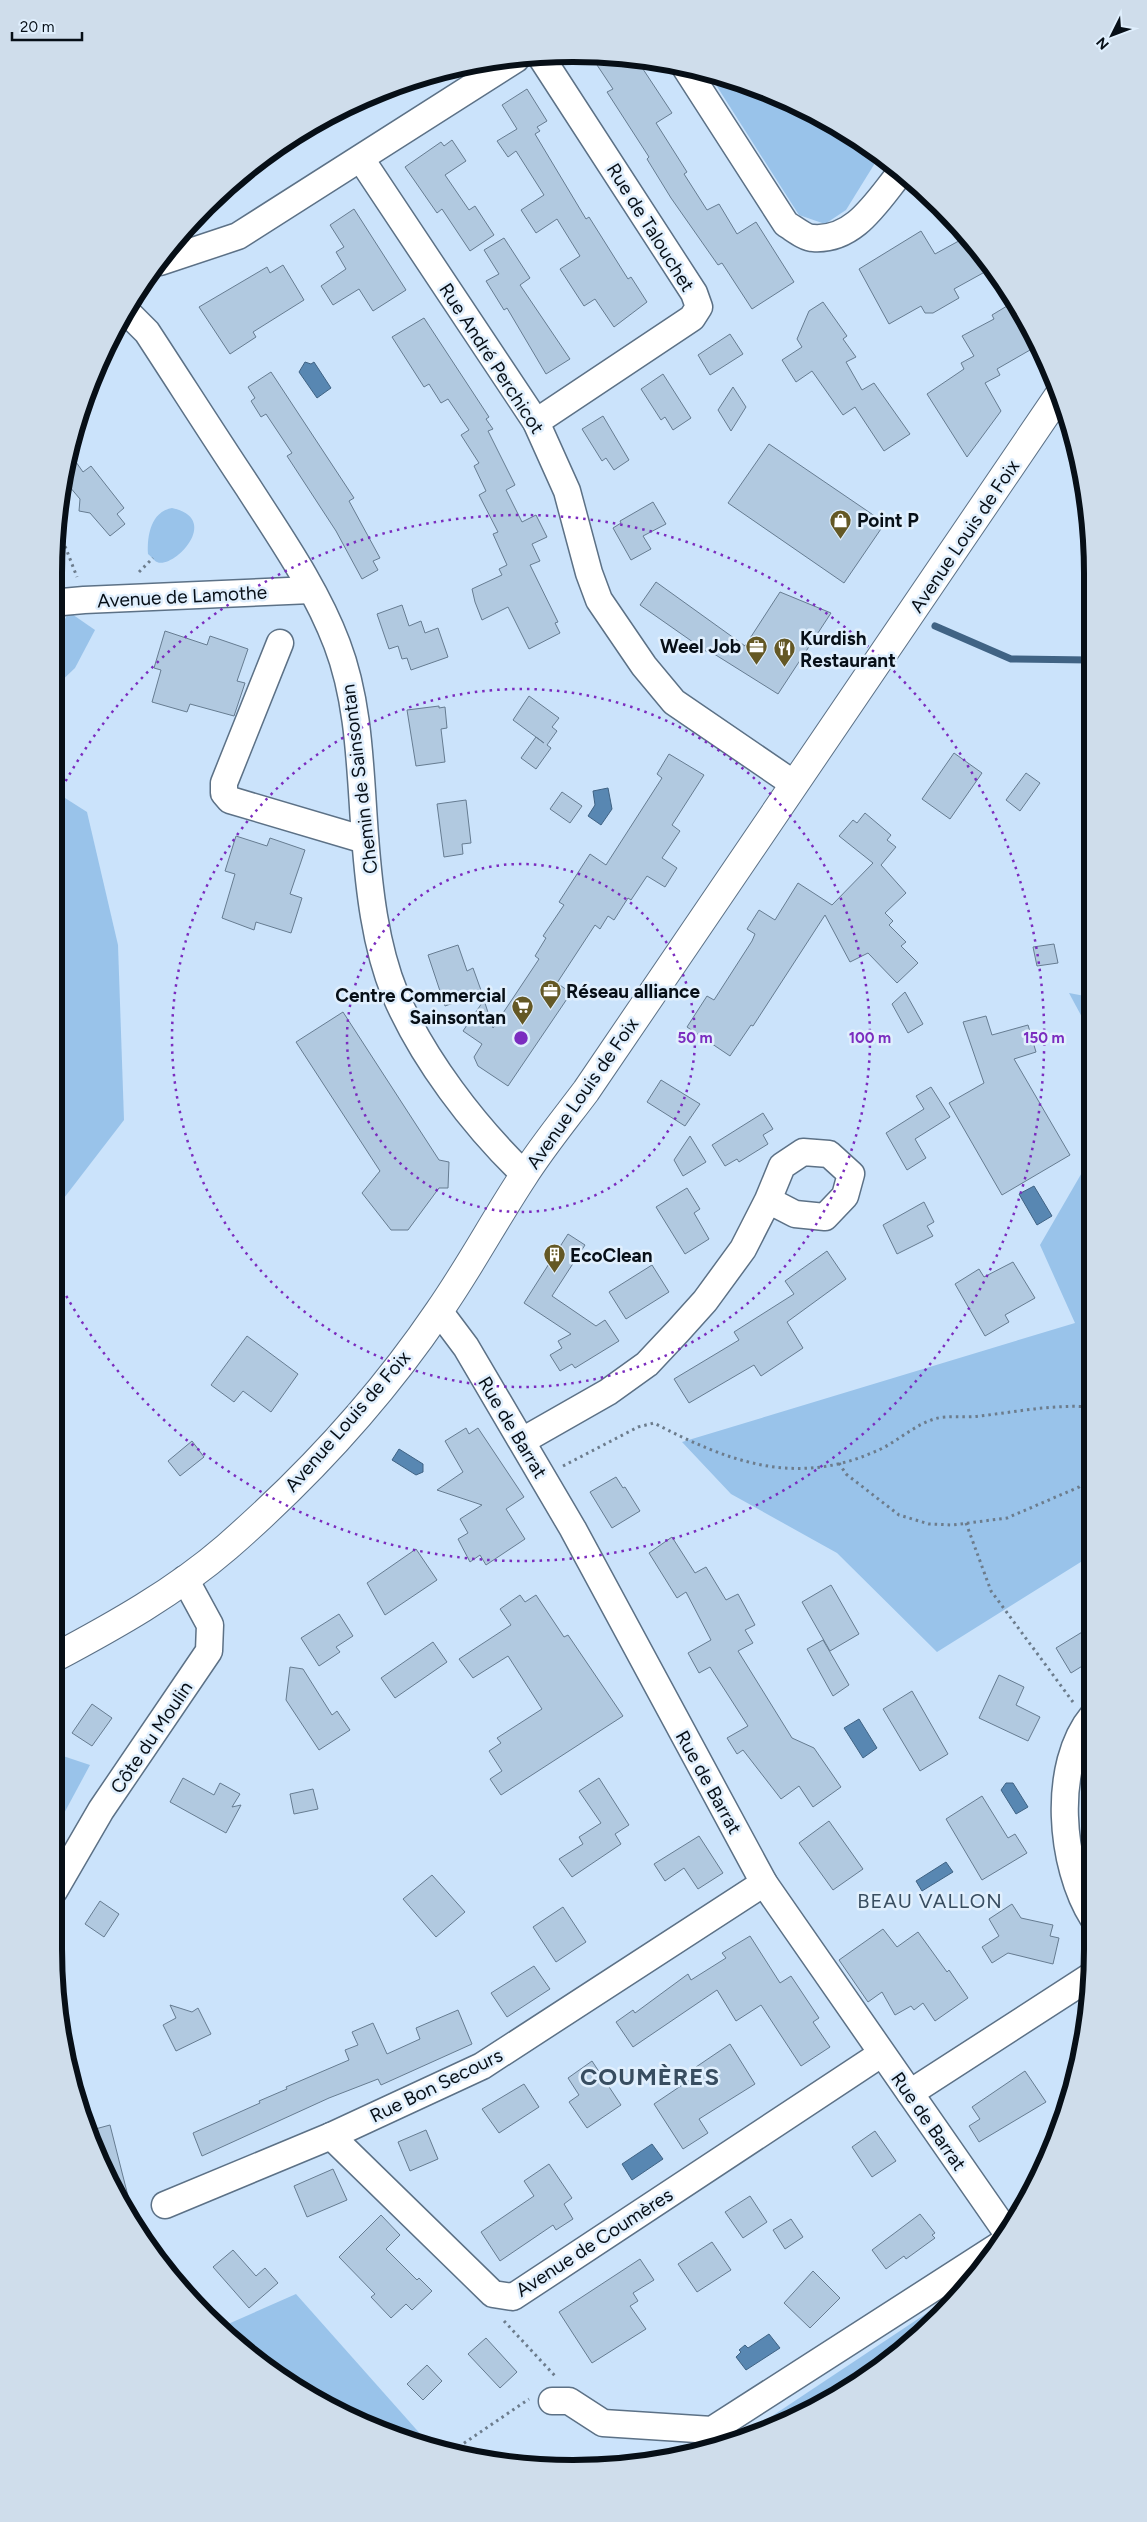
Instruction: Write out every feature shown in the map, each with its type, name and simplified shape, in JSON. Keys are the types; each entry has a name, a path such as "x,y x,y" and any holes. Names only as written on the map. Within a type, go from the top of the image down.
{"main road":[{"name":"Avenue Louis de Foix","path":"62,1654 110,1629 185,1579 226,1548 296,1482 369,1402 439,1311 524,1174 586,1090 1054,402"}],"street":[{"name":"Rue de Talouchet","path":"536,422 692,318 699,306 694,293 545,64"},
{"path":"171,258 238,236 504,67"},
{"path":"692,77 786,224 811,238 842,235 860,222 896,178"},
{"name":"Rue André Perchicot","path":"361,159 536,422 568,491 589,573 599,600 644,666 674,702 794,784"},
{"name":"Chemin de Sainsontan","path":"131,318 152,340 284,542 311,590 337,643 349,684 359,758 365,840 382,954 395,994 418,1038 462,1105 500,1151 524,1174"},
{"name":"Avenue de Lamothe","path":"62,602 311,590"},
{"path":"280,643 224,783 224,793 230,800 365,840"},
{"path":"522,1441 608,1392 647,1364 705,1301 743,1249 768,1200"},
{"name":"Rue de Barrat","path":"439,1311 466,1347 543,1478 764,1884 1002,2225"},
{"name":"Côte du Moulin","path":"62,1877 101,1810 209,1650 210,1624 185,1579"},
{"path":"1084,1727 1073,1755 1064,1793 1066,1835 1074,1878 1084,1899"},
{"name":"Rue Bon Secours","path":"165,2205 331,2136 482,2066 764,1884"},
{"path":"910,2093 1083,1981"},
{"name":"Avenue de Coumères","path":"331,2136 493,2294 514,2297 881,2054"},
{"path":"561,2401 603,2423 712,2430 981,2257"}],"path":[{"path":"64,543 78,579 86,579"},
{"path":"136,575 152,558"},
{"path":"543,1478 638,1427 654,1423 703,1448 742,1462 782,1468 838,1463 875,1452 905,1433 934,1419 977,1416 1064,1405 1084,1407"},
{"path":"838,1463 846,1474 899,1515 929,1524 966,1523 1007,1518 1079,1487 1084,1482"},
{"path":"966,1523 991,1592 1074,1703 1084,1710"},
{"path":"459,2446 539,2392 561,2401 563,2385 501,2317 501,2296"}],"shaded area":[{"path":"715,83 769,101 800,115 829,131 876,162 846,210 825,224 799,215"},
{"path":"305,362 311,364 314,362 331,388 317,398 299,372"},
{"path":"172,508 187,514 193,522 194,532 190,542 182,551 164,562 157,562 148,554 148,539 155,519 165,510"},
{"path":"69,612 95,630 75,668 62,680 62,624"},
{"path":"608,788 612,809 601,825 588,816 595,805 593,791"},
{"path":"62,796 87,812 118,945 124,1120 62,1201"},
{"path":"1069,993 1084,996 1084,1021"},
{"path":"1084,1169 1084,1560 937,1652 837,1553 731,1494 682,1442 1075,1323 1040,1245"},
{"path":"1034,1186 1052,1216 1037,1225 1019,1194"},
{"path":"399,1449 423,1464 423,1472 416,1475 392,1460"},
{"path":"859,1719 877,1748 863,1758 844,1728"},
{"path":"62,1756 90,1765 62,1817"},
{"path":"1006,1783 1013,1783 1028,1807 1016,1814 1001,1790"},
{"path":"946,1862 953,1872 922,1891 916,1881"},
{"path":"652,2144 663,2159 632,2180 622,2164"},
{"path":"296,2294 422,2436 378,2421 318,2391 262,2354 227,2324"},
{"path":"941,2304 885,2354 857,2373 800,2407 759,2424"},
{"path":"769,2334 780,2348 746,2370 736,2357 741,2352 739,2350 745,2345 748,2348"}],"building":[{"path":"596,63 642,67 672,113 656,123 687,172 684,174 707,210 719,204 737,234 756,222 794,282 752,309 722,263 718,265 671,198 647,159 649,157 607,92 613,89"},
{"path":"527,89 547,121 537,127 540,131 535,134 586,219 589,217 628,279 631,277 647,302 614,327 595,299 584,306 560,269 580,256 557,219 536,233 521,210 544,195 516,151 508,157 497,141 517,129 502,105"},
{"path":"452,140 466,161 445,175 469,210 475,206 494,235 470,251 442,209 437,213 405,167 441,142 444,146"},
{"path":"354,209 406,290 373,311 359,289 333,305 321,286 346,269 336,252 344,247 330,225"},
{"path":"921,231 935,254 961,240 986,272 954,289 959,298 933,313 925,313 921,306 889,324 859,269"},
{"path":"504,238 530,278 520,285 570,359 546,374 507,308 504,310 486,281 499,274 484,250"},
{"path":"283,265 304,300 253,332 256,337 230,354 199,307 267,267 270,273"},
{"path":"823,302 847,336 843,339 856,357 846,362 862,390 874,383 910,434 884,451 855,407 843,415 812,371 796,382 782,360 802,347 797,339 809,311"},
{"path":"1008,305 1033,348 997,369 1000,375 985,383 1001,411 967,457 927,394 964,369 961,363 974,356 962,336 994,319 992,315"},
{"path":"424,318 489,417 486,419 493,429 488,431 515,485 506,490 522,522 536,515 547,537 532,544 540,561 530,565 558,622 555,623 560,633 529,649 508,607 482,620 475,602 472,589 502,575 499,569 507,565 493,534 498,532 479,495 486,491 474,466 479,463 461,435 469,430 448,399 441,403 429,384 424,387 392,337"},
{"path":"730,334 743,354 710,375 698,355"},
{"path":"271,372 354,498 349,501 380,558 373,561 378,570 362,579 336,531 287,456 292,453 266,414 261,417 251,401 255,398 248,387"},
{"path":"663,374 691,418 673,430 665,417 661,420 641,389"},
{"path":"733,387 746,407 731,431 718,410"},
{"path":"603,416 629,460 614,470 606,458 602,461 582,429"},
{"path":"769,444 885,523 844,583 728,503"},
{"path":"76,462 83,472 91,466 124,508 117,514 125,524 110,536 90,513 79,511 80,499 70,487"},
{"path":"653,502 666,524 643,536 651,549 631,560 613,528 621,523 620,521"},
{"path":"656,582 745,646 780,592 831,613 778,694 711,652 710,654 640,605"},
{"path":"402,605 409,626 421,621 425,633 438,628 448,657 411,670 407,658 402,659 398,646 389,649 377,614"},
{"path":"165,631 207,645 210,636 248,649 237,681 245,683 234,716 190,704 187,712 152,702 161,670 154,668"},
{"path":"529,696 559,718 552,727 557,731 547,745 551,748 536,769 521,758 536,737 513,720"},
{"path":"439,706 439,708 445,707 447,728 441,729 445,762 416,766 407,710"},
{"path":"954,753 982,773 950,819 922,799"},
{"path":"669,754 704,775 672,825 680,831 662,858 677,868 665,887 647,876 631,900 628,898 614,920 608,916 600,929 595,925 557,983 571,993 508,1086 478,1066 474,1057 482,1044 463,1031 484,1000 493,1028 539,959 535,956 546,938 543,936 564,905 559,902 590,854 606,865 662,778 657,774"},
{"path":"1026,773 1040,783 1020,811 1006,800"},
{"path":"562,792 582,806 570,823 550,809"},
{"path":"466,800 471,843 462,844 463,854 444,857 437,804"},
{"path":"865,813 891,835 887,840 896,847 881,865 906,893 885,913 893,921 889,925 906,942 901,946 918,963 897,983 868,953 850,962 825,915 753,1026 751,1025 730,1056 687,1027 707,996 714,1000 752,941 755,934 747,929 759,910 775,920 798,883 832,905 873,863 839,836 853,820 857,823"},
{"path":"236,836 267,846 270,838 305,850 290,894 302,898 291,933 256,922 254,930 222,918 235,874 225,871"},
{"path":"1054,944 1058,963 1037,966 1033,947"},
{"path":"458,945 467,971 473,968 482,993 445,1006 428,955"},
{"path":"905,992 923,1024 908,1033 892,1004"},
{"path":"343,1012 439,1160 449,1162 448,1188 439,1188 408,1230 391,1230 362,1193 380,1171 296,1042"},
{"path":"986,1016 992,1035 1028,1025 1036,1052 1014,1059 1070,1155 1002,1195 949,1103 984,1083 963,1022"},
{"path":"661,1080 700,1104 685,1126 647,1102"},
{"path":"931,1087 950,1117 915,1139 926,1158 907,1170 886,1133 924,1109 916,1096"},
{"path":"763,1113 773,1129 763,1135 768,1144 739,1162 737,1159 725,1166 712,1145"},
{"path":"690,1136 706,1162 683,1176 674,1160"},
{"path":"687,1188 700,1209 694,1213 709,1239 685,1254 656,1207"},
{"path":"924,1202 934,1222 927,1226 933,1236 897,1254 883,1225"},
{"path":"568,1234 585,1245 552,1296 596,1326 605,1320 619,1341 575,1368 572,1364 560,1371 550,1355 562,1348 558,1341 571,1334 524,1303"},
{"path":"827,1251 846,1279 787,1322 803,1348 761,1376 754,1365 689,1403 674,1379 739,1340 734,1332 794,1294 785,1281"},
{"path":"1013,1262 1035,1298 1005,1315 1009,1322 985,1336 955,1284 979,1269 984,1277"},
{"path":"652,1265 669,1292 626,1319 609,1292"},
{"path":"247,1336 298,1374 271,1412 243,1391 234,1402 211,1385"},
{"path":"466,1428 469,1434 478,1428 524,1497 506,1509 525,1539 486,1565 480,1555 470,1562 458,1539 468,1533 460,1519 482,1505 437,1490 463,1472 445,1441"},
{"path":"192,1441 204,1457 180,1476 168,1461"},
{"path":"616,1477 623,1488 625,1487 640,1511 612,1528 590,1492"},
{"path":"672,1537 695,1573 706,1567 726,1600 738,1594 755,1625 745,1630 753,1643 738,1651 792,1738 814,1748 841,1787 813,1807 799,1786 781,1799 743,1750 737,1754 727,1738 748,1726 710,1667 699,1673 688,1653 711,1640 686,1592 677,1598 649,1553"},
{"path":"416,1549 437,1580 385,1615 367,1583"},
{"path":"831,1585 859,1634 830,1651 802,1602"},
{"path":"520,1595 525,1602 536,1595 564,1637 568,1635 623,1716 501,1795 490,1779 502,1771 489,1751 501,1743 497,1738 542,1709 508,1656 473,1678 459,1659 511,1625 500,1609"},
{"path":"339,1614 353,1636 336,1647 340,1652 319,1666 301,1638"},
{"path":"1084,1631 1084,1665 1071,1673 1056,1648"},
{"path":"823,1640 849,1685 833,1696 807,1649"},
{"path":"433,1642 447,1662 395,1698 381,1678"},
{"path":"290,1667 303,1669 332,1715 337,1711 350,1730 319,1750 286,1700"},
{"path":"999,1675 1024,1687 1016,1705 1040,1717 1028,1741 979,1718"},
{"path":"912,1691 948,1754 920,1771 883,1709"},
{"path":"92,1704 112,1718 92,1746 72,1733"},
{"path":"183,1778 214,1795 220,1783 240,1794 232,1807 241,1805 226,1833 170,1802"},
{"path":"599,1778 629,1825 615,1834 621,1844 572,1877 559,1859 583,1844 579,1837 601,1823 579,1791"},
{"path":"313,1789 318,1809 294,1814 290,1794"},
{"path":"982,1796 1008,1838 1015,1834 1027,1853 982,1880 946,1819"},
{"path":"829,1821 863,1869 833,1890 799,1843"},
{"path":"699,1836 723,1873 698,1889 684,1868 665,1881 654,1864"},
{"path":"432,1875 465,1912 436,1937 403,1899"},
{"path":"100,1901 119,1914 104,1937 85,1924"},
{"path":"1012,1904 1021,1918 1053,1925 1050,1936 1059,1938 1053,1964 1008,1953 992,1963 982,1947 999,1936 989,1919"},
{"path":"563,1907 586,1942 556,1962 533,1927"},
{"path":"883,1929 897,1947 918,1932 947,1972 949,1970 968,1998 935,2021 923,2003 914,2010 911,2006 895,2015 882,1992 868,2002 839,1960"},
{"path":"750,1936 780,1983 791,1976 819,2018 813,2022 830,2047 801,2066 761,2005 736,2021 717,1990 633,2047 616,2022 633,2010 635,2013 688,1974 691,1980 726,1958 722,1953"},
{"path":"534,1966 550,1989 507,2017 491,1993"},
{"path":"170,2005 192,2012 198,2008 211,2034 176,2051 163,2025 176,2018"},
{"path":"458,2010 472,2044 381,2085 378,2079 329,2098 202,2156 193,2133 260,2103 259,2101 287,2089 286,2087 349,2060 345,2050 358,2045 352,2032 373,2023 387,2054 420,2039 416,2028"},
{"path":"730,2044 755,2084 699,2119 708,2133 683,2149 654,2104 700,2073 696,2067"},
{"path":"592,2061 621,2105 587,2128 569,2102 579,2095 568,2078"},
{"path":"1025,2071 1046,2102 979,2142 969,2126 980,2119 972,2107"},
{"path":"524,2084 539,2107 499,2133 482,2109"},
{"path":"110,2125 128,2196 115,2175 96,2129"},
{"path":"426,2130 438,2159 410,2171 398,2142"},
{"path":"875,2131 896,2161 872,2177 852,2147"},
{"path":"549,2164 572,2198 564,2204 573,2219 556,2230 553,2225 500,2261 481,2232 534,2196 524,2181"},
{"path":"333,2169 347,2200 307,2217 294,2186"},
{"path":"750,2196 767,2222 743,2238 725,2212"},
{"path":"920,2214 935,2233 932,2235 935,2238 906,2259 904,2256 886,2269 872,2250"},
{"path":"381,2215 400,2235 386,2249 417,2280 419,2278 432,2291 412,2310 406,2304 391,2318 371,2297 375,2294 339,2257"},
{"path":"791,2219 803,2237 785,2249 773,2230"},
{"path":"712,2242 731,2270 697,2292 678,2264"},
{"path":"233,2250 256,2276 265,2268 278,2283 249,2308 213,2267"},
{"path":"640,2259 654,2280 633,2293 638,2301 630,2306 646,2329 592,2363 559,2312"},
{"path":"813,2271 840,2298 810,2328 784,2303"},
{"path":"486,2338 517,2372 500,2388 468,2354"},
{"path":"427,2365 442,2381 423,2400 407,2384"}],"waterway":[{"path":"935,626 1011,659 1084,660"}],"place":[{"name":"Point P","path":"841,539"},
{"name":"Weel Job","path":"757,665"},
{"name":"Kurdish Restaurant","path":"784,668"},
{"name":"Réseau alliance","path":"550,1010"},
{"name":"Centre Commercial Sainsontan","path":"522,1025"},
{"name":"EcoClean","path":"554,1274"}],"district":[{"name":"BEAU VALLON","path":"930,1901"},
{"name":"COUMÈRES","path":"650,2077"}]}
